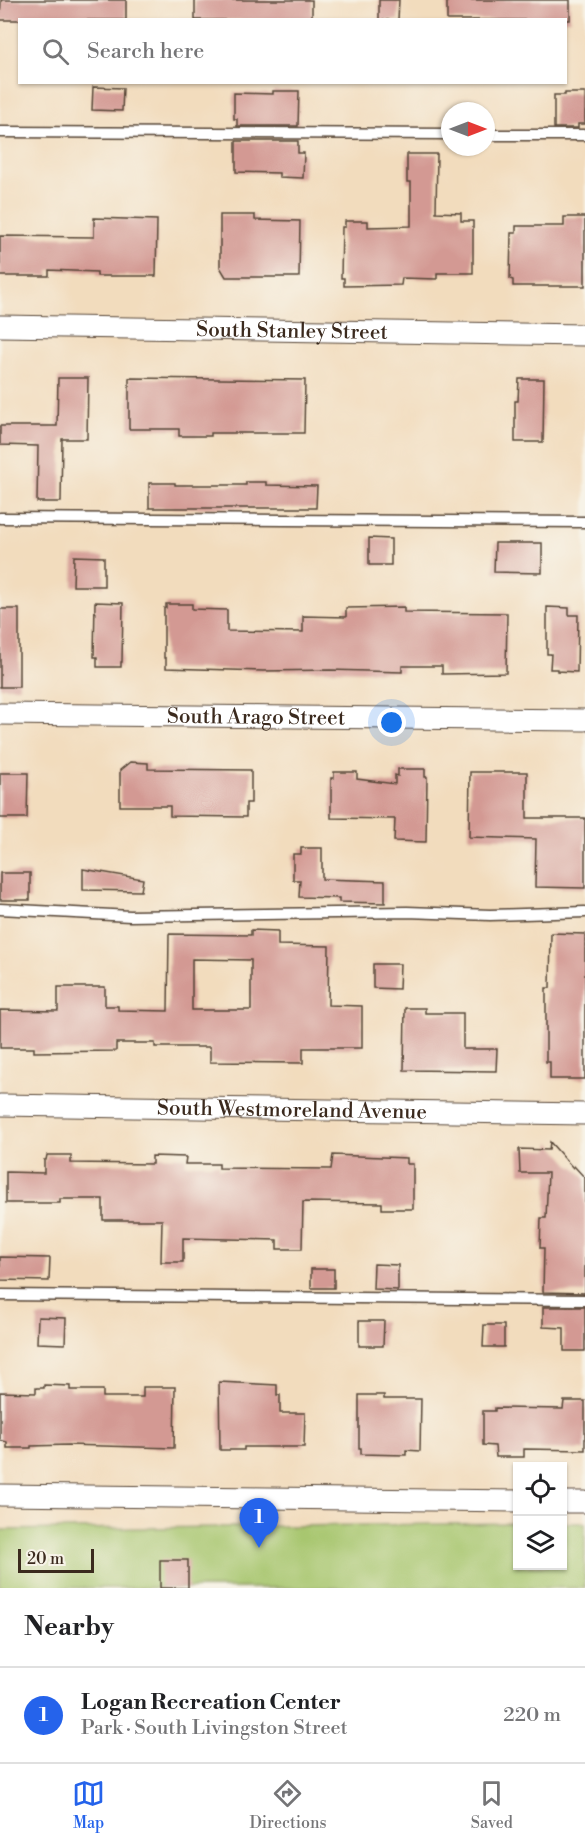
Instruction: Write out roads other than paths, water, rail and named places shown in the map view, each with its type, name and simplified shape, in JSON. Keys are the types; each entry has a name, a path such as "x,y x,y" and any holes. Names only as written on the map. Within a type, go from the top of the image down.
{"street":[{"name":"South Stanley Street","path":"0,326 585,335"},
{"name":"South Arago Street","path":"0,714 585,720"},
{"name":"South Westmoreland Avenue","path":"0,1104 585,1114"},
{"path":"0,1495 513,1501"},
{"path":"567,1502 585,1502"}],"lane":[{"path":"0,132 441,134"},
{"path":"495,135 585,135"},
{"path":"0,518 585,522"},
{"path":"0,909 130,916 407,912 490,915 585,912"},
{"path":"0,1295 585,1300"}],"place":[{"name":"Logan Recreation Center","path":"259,1548"}]}
